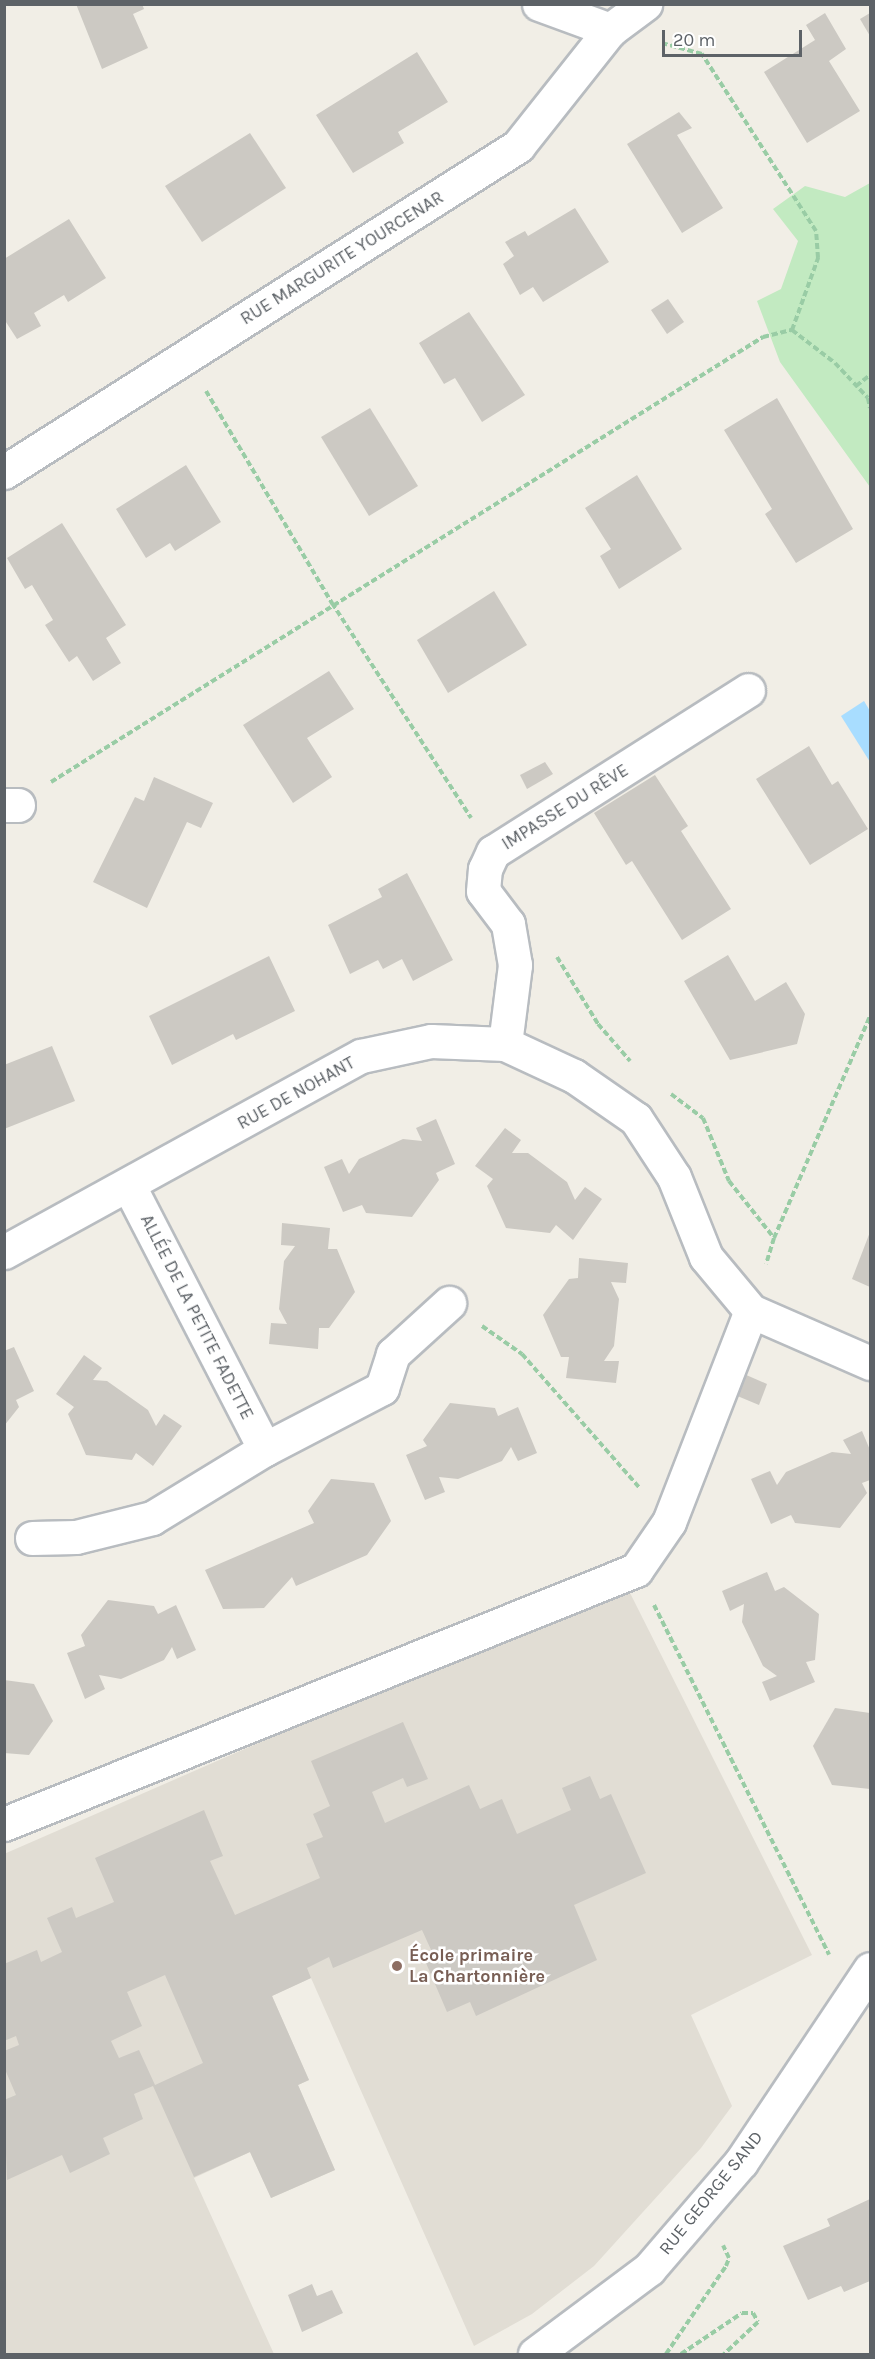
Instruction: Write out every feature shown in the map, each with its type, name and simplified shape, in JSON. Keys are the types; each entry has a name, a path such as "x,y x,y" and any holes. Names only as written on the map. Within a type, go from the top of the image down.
{"street":[{"path":"539,4 610,30"},
{"name":"RUE MARGURITE YOURCENAR","path":"4,472 518,146 610,30 645,4"},
{"name":"IMPASSE DU RÊVE","path":"505,1044 515,966 508,924 483,891 484,869 493,852 748,690"},
{"name":"RUE DE NOHANT","path":"4,1252 129,1186 361,1056 431,1041 505,1044 574,1076 636,1119 674,1177 706,1257 751,1311 870,1363"},
{"name":"ALLÉE DE LA PETITE FADETTE","path":"129,1186 266,1449"},
{"path":"32,1538 76,1537 153,1518 266,1449 382,1388 393,1354 449,1303"},
{"path":"4,1824 636,1570 669,1522 751,1311"},
{"name":"RUE GEORGE SAND","path":"535,2355 649,2269 741,2162 870,1969"}],"path":[{"path":"610,30 702,54 816,231 818,258 792,330"},
{"path":"792,330 856,386 870,408"},
{"path":"11,805 764,337 792,330"},
{"path":"856,386 870,375"},
{"path":"774,1238 870,1016"},
{"path":"449,1303 522,1354 669,1522"},
{"path":"636,1570 851,1998"},
{"path":"666,2355 726,2266 729,2258 721,2244"},
{"path":"681,2355 742,2313 753,2313 758,2322 724,2355"}],"shaded area":[{"name":"École primaire La Chartonnière","path":"625,1583 812,1955 691,2015 732,2106 701,2148 594,2266 532,2314 474,2346 311,1978 272,1996 309,2080 298,2085 335,2170 271,2198 250,2152 194,2178 274,2354 5,2354 4,1854"}],"green space":[{"path":"870,183 870,487 780,362 757,301 781,289 798,241 773,209 805,186 845,197"}],"water":[{"path":"864,701 870,711 870,762 841,716"}],"building":[{"path":"76,4 142,4 144,9 133,14 148,48 102,69"},
{"path":"825,13 846,49 829,61 860,111 807,143 764,72 815,40 806,25"},
{"path":"870,13 870,36 860,19"},
{"path":"417,52 448,102 398,132 404,143 353,173 316,115"},
{"path":"679,112 692,128 677,135 723,208 682,233 627,144"},
{"path":"250,133 286,188 202,242 165,186"},
{"path":"575,208 609,262 543,302 533,287 520,295 503,264 514,256 505,242 525,231 528,236"},
{"path":"69,219 106,278 68,302 64,295 34,313 41,326 17,339 4,319 4,259"},
{"path":"668,299 684,322 667,334 651,310"},
{"path":"469,312 525,395 482,422 455,378 444,384 419,343"},
{"path":"777,398 853,529 796,563 765,514 772,509 724,430"},
{"path":"370,408 418,486 369,516 321,437"},
{"path":"186,465 221,522 175,551 170,543 146,558 116,509"},
{"path":"637,475 682,549 619,589 600,556 611,549 585,508"},
{"path":"62,523 126,625 106,638 121,663 93,681 77,656 69,662 45,625 53,620 32,585 25,589 7,558"},
{"path":"494,591 527,645 448,693 417,640"},
{"path":"329,671 354,709 307,738 332,777 293,803 243,725"},
{"path":"809,746 832,785 838,781 868,829 810,865 756,779"},
{"path":"545,762 553,774 527,789 520,775"},
{"path":"655,775 688,826 681,831 731,909 682,940 632,861 626,865 594,813"},
{"path":"154,777 213,803 201,828 187,822 147,908 93,882 135,797 144,801"},
{"path":"407,873 453,960 413,981 402,959 383,969 378,960 350,974 328,925 382,897 378,889"},
{"path":"728,955 755,1001 786,982 805,1014 797,1044 730,1060 684,981"},
{"path":"269,956 295,1011 236,1040 233,1034 172,1065 149,1016"},
{"path":"52,1046 75,1101 4,1129 4,1065"},
{"path":"436,1119 455,1164 436,1173 439,1180 412,1217 366,1213 362,1205 343,1212 324,1167 342,1159 349,1174 359,1159 403,1139 422,1141 416,1128"},
{"path":"505,1128 521,1140 512,1153 528,1153 567,1182 575,1200 585,1187 602,1199 573,1240 556,1225 550,1233 506,1228 487,1186 493,1179 475,1166"},
{"path":"282,1223 330,1228 328,1249 337,1249 355,1292 329,1328 319,1328 318,1349 269,1344 271,1323 287,1324 279,1309 284,1261 295,1246 281,1245"},
{"path":"870,1232 870,1287 852,1279"},
{"path":"579,1258 628,1263 626,1283 611,1282 619,1299 614,1346 604,1361 619,1361 616,1383 566,1378 569,1357 561,1357 543,1315 569,1279 578,1278"},
{"path":"14,1347 34,1391 16,1400 19,1407 4,1426 4,1351"},
{"path":"84,1355 102,1368 93,1380 107,1381 148,1410 156,1426 164,1414 182,1426 153,1466 136,1453 132,1460 86,1455 68,1414 74,1407 56,1394"},
{"path":"744,1374 767,1384 759,1405 735,1395"},
{"path":"450,1403 495,1408 498,1416 518,1407 537,1453 518,1461 511,1447 502,1461 458,1479 439,1477 445,1492 425,1500 406,1455 427,1446 423,1440"},
{"path":"862,1431 870,1450 870,1480 862,1483 867,1493 840,1528 795,1523 791,1515 771,1524 751,1479 770,1471 777,1485 786,1472 832,1452 851,1454 843,1440"},
{"path":"331,1479 374,1483 391,1521 367,1555 296,1586 292,1577 264,1608 223,1609 205,1570 314,1523 308,1511"},
{"path":"767,1572 775,1591 784,1587 819,1614 815,1660 806,1662 815,1682 770,1701 762,1682 777,1676 763,1666 742,1622 744,1604 730,1611 722,1591"},
{"path":"108,1600 154,1606 158,1614 176,1605 196,1650 177,1659 172,1647 164,1660 121,1679 99,1675 105,1689 85,1699 67,1653 85,1646 81,1635"},
{"path":"4,1680 34,1684 53,1721 29,1755 4,1753"},
{"path":"835,1708 870,1713 870,1789 832,1785 813,1746"},
{"path":"403,1722 428,1779 407,1787 403,1778 372,1792 385,1823 469,1785 480,1809 502,1799 517,1834 571,1810 562,1788 590,1776 600,1799 611,1794 646,1873 574,1905 597,1960 476,2016 470,2002 447,2012 423,1956 432,1952 422,1930 333,1968 329,1957 307,1968 311,1978 272,1996 309,2080 298,2085 335,2170 271,2198 250,2152 194,2177 153,2086 134,2094 143,2119 103,2138 110,2154 70,2173 62,2155 7,2180 4,2100 16,2095 4,2067 4,2051 19,2045 16,2036 4,2041 4,1964 37,1950 41,1962 62,1952 47,1918 72,1907 76,1918 114,1902 95,1858 204,1810 223,1856 210,1861 235,1915 320,1878 306,1844 323,1837 313,1814 330,1806 311,1761","holes":["165,1975 203,2063 155,2085 139,2050 119,2058 111,2041 142,2026 127,1992"]},
{"path":"870,2199 870,2281 844,2292 841,2286 808,2300 783,2246 830,2226 827,2219"},
{"path":"312,2284 317,2296 332,2290 343,2313 302,2332 288,2295"}],"place":[{"name":"École primaire La Chartonnière","path":"397,1966"}]}
